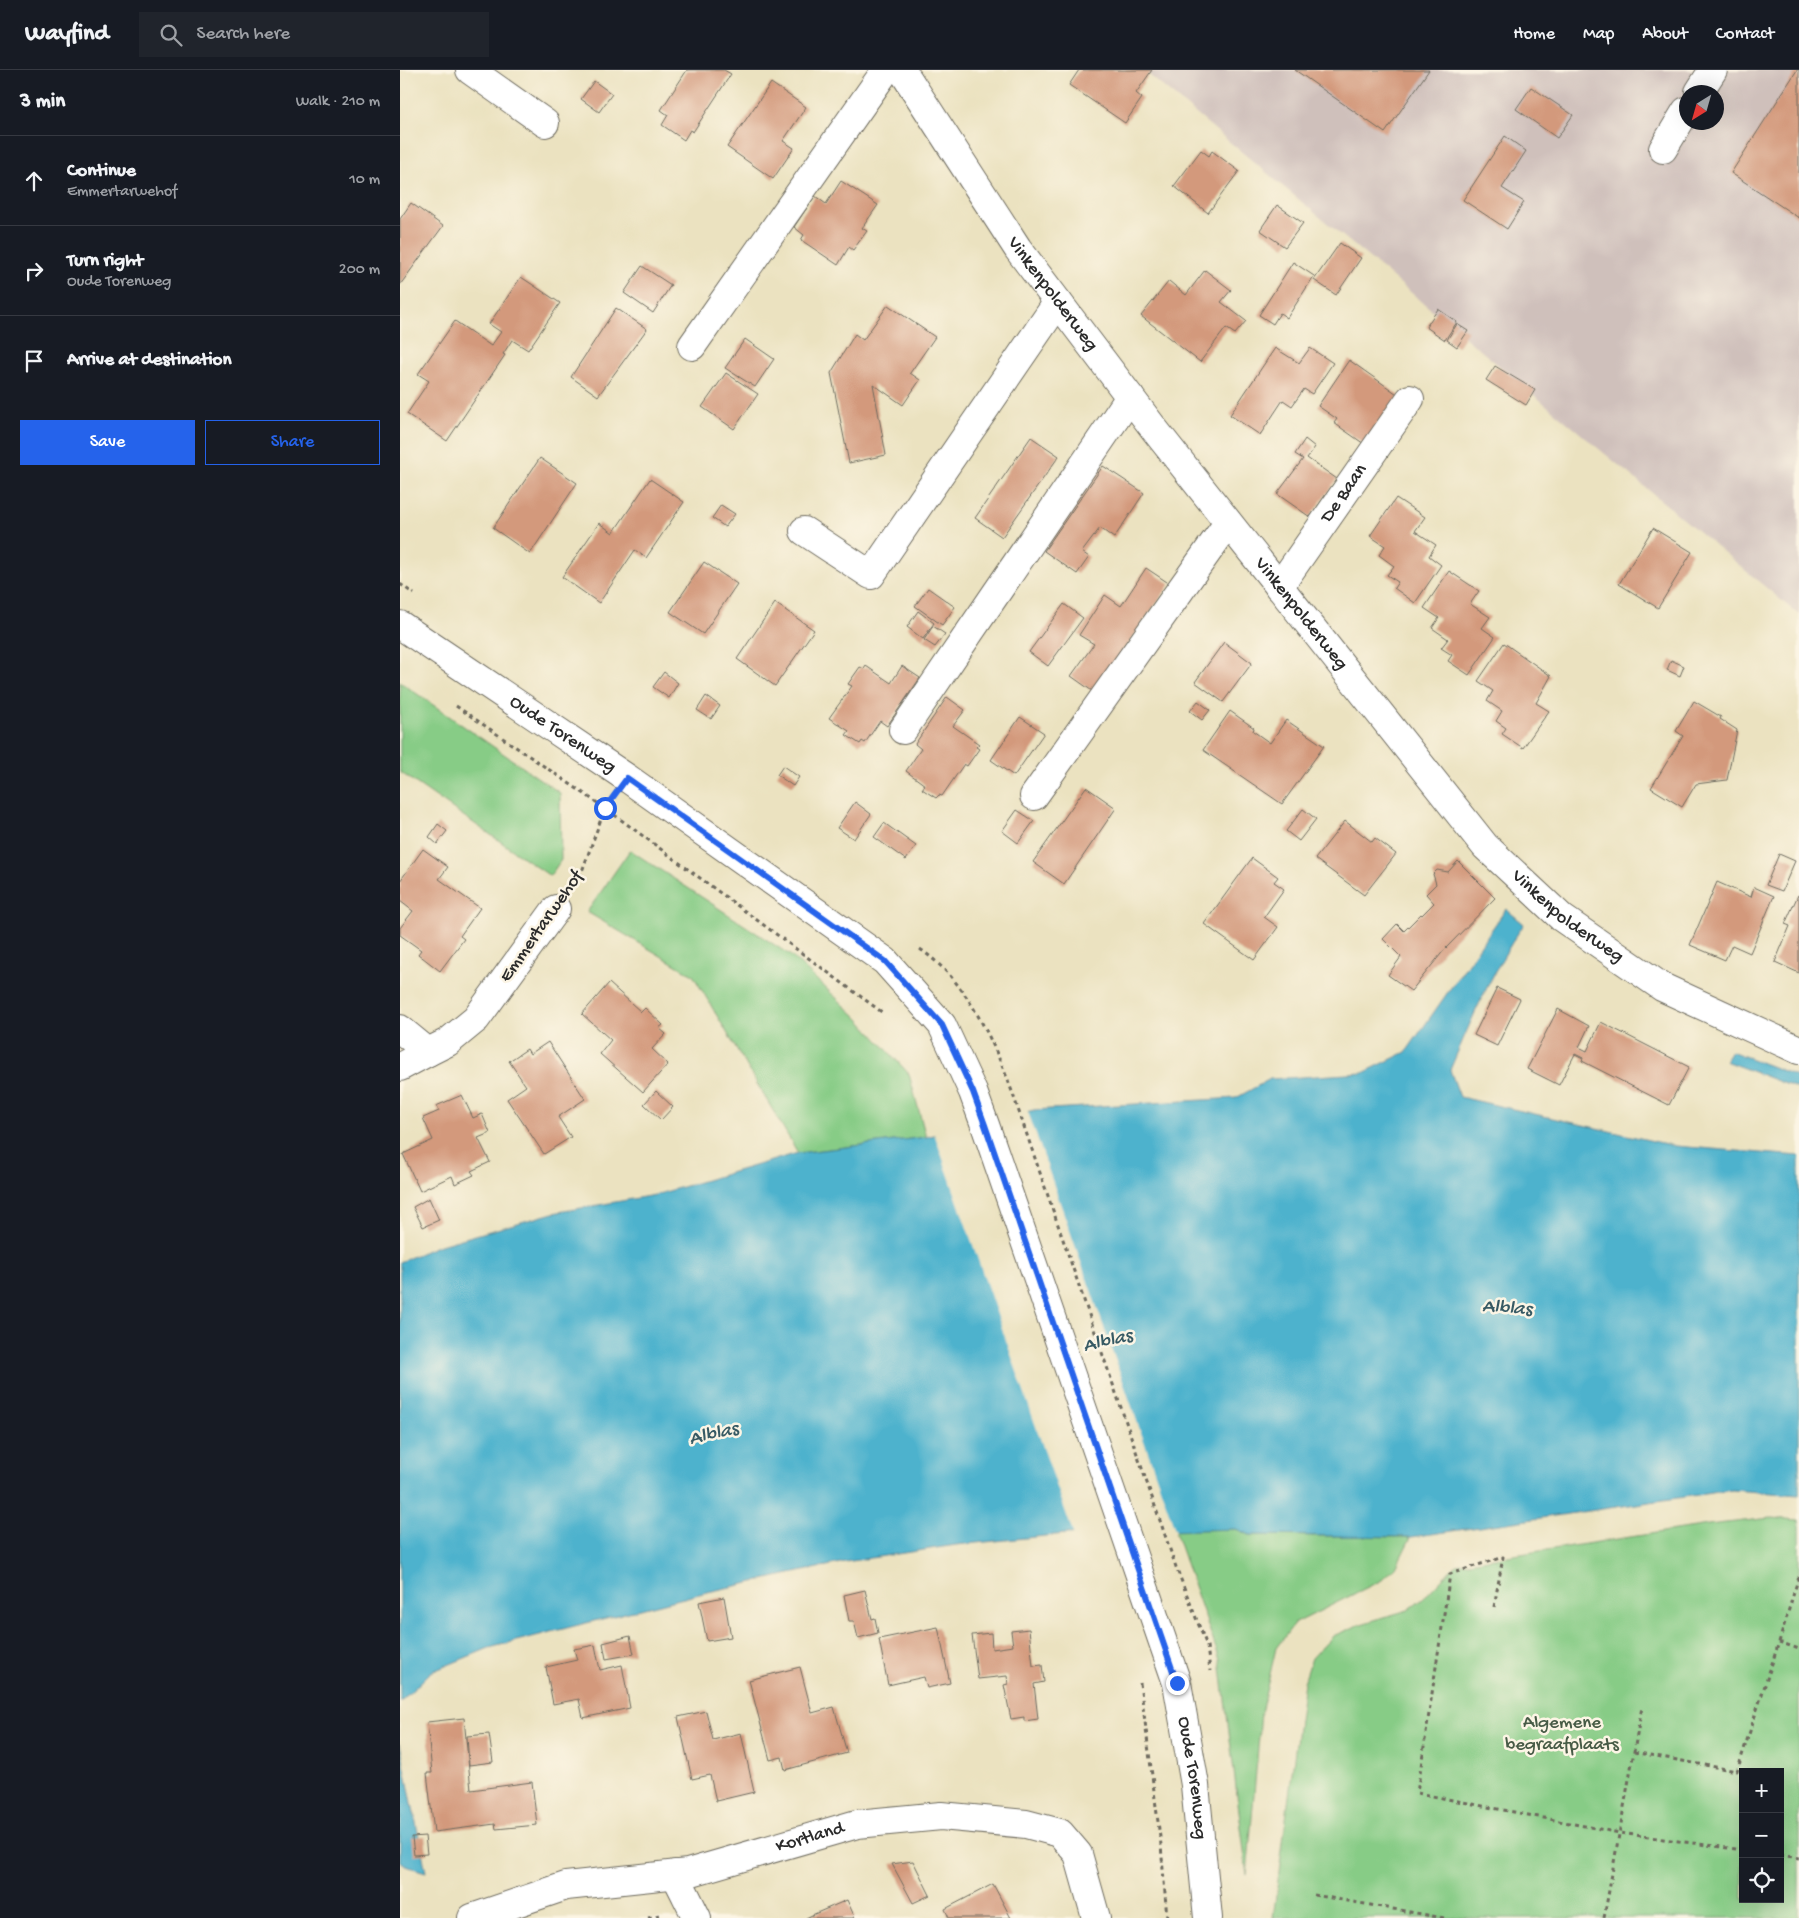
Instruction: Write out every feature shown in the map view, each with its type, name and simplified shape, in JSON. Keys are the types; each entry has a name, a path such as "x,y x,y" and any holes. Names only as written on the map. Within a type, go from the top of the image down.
{"street":[{"path":"470,70 544,123"},
{"path":"692,346 886,70"},
{"name":"Vinkenpolderweg","path":"902,70 1018,249 1228,523 1285,579 1485,846 1562,918 1662,987 1799,1050"},
{"path":"1703,85 1713,70"},
{"path":"1663,148 1679,123"},
{"path":"804,532 871,575 1058,302"},
{"path":"903,730 1130,397"},
{"name":"De Baan","path":"1285,579 1410,399"},
{"path":"1034,796 1228,523"},
{"name":"Oude Torenweg","path":"400,625 627,778 885,961 942,1025 973,1092 1177,1683 1195,1785 1207,1908"},
{"name":"Emmertarwehof","path":"400,1067 448,1042 476,1019 556,909"},
{"path":"400,1029 428,1052"},
{"name":"Kortland","path":"472,1918 566,1886 688,1873 857,1824 941,1816 1026,1824 1060,1833 1078,1854 1096,1918"},
{"path":"675,1874 694,1912"}],"path":[{"name":"Oude Torenweg","path":"449,701 605,808 875,1005 888,1017"},
{"name":"Emmertarwehof","path":"556,909 581,874 605,808 627,778"},
{"path":"1008,1080 1176,1568"},
{"path":"1494,1607 1503,1557 1450,1574 1417,1793 1620,1833 1739,1849"},
{"path":"1634,1752 1737,1771 1799,1576"},
{"path":"1779,1642 1799,1648"},
{"name":"Oude Torenweg","path":"1140,1679 1167,1918"},
{"path":"1604,1918 1642,1707"},
{"path":"1784,1856 1799,1858"},
{"path":"1314,1894 1444,1918"},
{"path":"648,1918 694,1912"}],"shaded area":[{"path":"1143,70 1799,70 1799,615"}],"green space":[{"path":"400,682 560,793 561,860 550,876 400,772"},
{"path":"630,850 790,955 858,1018 909,1074 926,1137 798,1153 693,975 587,912"},
{"name":"Algemene begraafplaats","path":"1771,1518 1799,1520 1799,1918 1273,1918 1304,1682 1312,1658 1333,1636 1361,1624 1408,1610 1423,1599 1456,1564 1708,1525"},
{"path":"1174,1529 1236,1529 1250,1535 1411,1537 1396,1567 1382,1580 1294,1624 1276,1648 1261,1713 1247,1875 1220,1660"}],"water":[{"name":"Alblas","path":"1506,909 1524,924 1492,977 1450,1070 1460,1097 1675,1146 1799,1156 1799,1495 1732,1490 1411,1537 1250,1535 1236,1529 1065,1534 956,1545 845,1562 703,1593 489,1648 431,1672 400,1702 400,1262 437,1246 553,1213 655,1195 798,1153 926,1137 1034,1110 1236,1098 1270,1079 1363,1073 1406,1052"},
{"path":"1731,1051 1799,1077 1799,1089 1725,1061"},
{"path":"400,1744 426,1872 409,1867 400,1861"}],"pier":[{"path":"1027,1109 1176,1532 1074,1536 934,1133"}],"building":[{"path":"687,70 724,70 731,74 693,132 690,130 684,140 662,125 668,115 661,110"},
{"path":"1079,70 1152,70 1136,93 1142,98 1125,123 1069,85"},
{"path":"1295,70 1429,70 1385,133"},
{"path":"1797,70 1799,70 1799,218 1731,173"},
{"path":"594,81 612,94 599,112 581,99"},
{"path":"771,83 806,107 783,141 794,148 773,179 727,147"},
{"path":"1531,87 1573,115 1557,138 1516,109"},
{"path":"1505,136 1526,151 1502,188 1524,202 1507,229 1463,200"},
{"path":"1201,150 1209,156 1212,151 1239,171 1208,213 1174,186"},
{"path":"841,181 878,205 862,228 867,231 853,250 849,247 838,265 801,240 804,235 794,227 815,196 826,204"},
{"path":"411,203 443,226 400,285 400,219"},
{"path":"1277,205 1303,223 1285,247 1260,230"},
{"path":"1340,243 1361,258 1336,295 1314,280"},
{"path":"1293,262 1314,276 1287,318 1280,313 1273,324 1259,315"},
{"path":"642,266 671,285 653,313 624,293"},
{"path":"1205,270 1231,290 1221,302 1246,321 1235,334 1226,328 1200,362 1141,316 1169,281 1186,295"},
{"path":"521,277 560,303 528,350 512,340 503,354 505,355 447,441 407,414 429,381 418,374 455,321 491,346 501,332 489,324"},
{"path":"888,305 935,337 910,373 920,380 903,405 873,384 886,455 849,463 831,373 855,334 863,340"},
{"path":"616,308 647,329 598,396 571,377"},
{"path":"1438,309 1457,322 1445,340 1426,327"},
{"path":"1457,324 1468,331 1457,347 1447,340"},
{"path":"745,339 774,359 755,387 725,368"},
{"path":"1275,348 1299,363 1310,348 1333,363 1312,394 1304,389 1292,406 1283,400 1260,435 1230,415"},
{"path":"1349,360 1400,396 1367,446 1334,423 1337,419 1318,406"},
{"path":"1495,366 1535,390 1526,405 1486,380"},
{"path":"726,373 758,394 734,429 702,407"},
{"path":"1031,437 1059,456 1002,537 975,518"},
{"path":"1305,439 1315,447 1307,458 1337,479 1310,517 1277,494 1303,459 1295,454"},
{"path":"540,458 577,483 530,554 493,528"},
{"path":"1103,466 1144,493 1114,538 1100,528 1082,552 1089,557 1077,574 1044,551"},
{"path":"650,479 684,502 646,558 635,550 599,603 562,577 599,523 613,533"},
{"path":"1396,498 1425,517 1415,531 1436,545 1429,556 1441,565 1415,603 1394,588 1398,582 1387,575 1394,566 1379,555 1385,546 1370,536"},
{"path":"721,505 735,514 725,527 712,518"},
{"path":"1653,528 1692,552 1658,608 1619,584"},
{"path":"704,562 737,584 703,634 670,612"},
{"path":"1146,568 1170,584 1095,693 1071,676 1094,644 1079,635 1105,595 1121,606"},
{"path":"1449,571 1479,591 1470,604 1490,617 1482,628 1495,637 1469,675 1448,661 1452,655 1441,648 1448,639 1432,628 1439,618 1424,608"},
{"path":"928,588 955,607 942,625 915,606"},
{"path":"775,603 814,630 775,686 737,659"},
{"path":"1064,604 1083,618 1048,666 1029,652"},
{"path":"918,611 934,623 923,639 907,627"},
{"path":"933,626 945,634 935,647 924,640"},
{"path":"1224,642 1252,663 1223,702 1195,682"},
{"path":"1504,643 1551,676 1536,703 1549,711 1523,748 1502,734 1506,728 1496,721 1502,711 1487,701 1493,691 1478,681"},
{"path":"1671,660 1684,666 1680,676 1667,670"},
{"path":"866,666 891,683 902,666 920,678 887,726 880,721 865,743 862,741 860,744 846,735 849,731 829,718 852,686 848,684 860,667 864,669"},
{"path":"664,672 678,683 669,698 653,687"},
{"path":"706,696 720,706 711,719 697,710"},
{"path":"947,697 965,710 953,726 979,744 976,747 979,749 967,766 964,764 942,796 939,795 936,798 922,789 925,785 906,771 921,749 915,744"},
{"path":"1198,701 1210,710 1202,720 1190,711"},
{"path":"1694,701 1721,717 1720,719 1737,730 1727,780 1696,784 1682,807 1651,788 1683,736 1676,731"},
{"path":"1230,711 1254,728 1253,731 1270,743 1286,720 1324,746 1282,804 1203,750"},
{"path":"1020,717 1044,733 1014,776 991,760"},
{"path":"783,766 799,777 793,786 777,775"},
{"path":"1086,787 1116,808 1064,884 1033,862"},
{"path":"855,802 871,814 854,839 837,828"},
{"path":"1303,809 1316,819 1299,841 1286,831"},
{"path":"1017,810 1034,821 1018,843 1002,831"},
{"path":"1345,821 1372,842 1375,838 1396,854 1364,895 1315,859"},
{"path":"884,823 916,846 906,860 874,837"},
{"path":"438,824 447,831 437,844 429,837"},
{"path":"423,849 448,867 439,879 480,908 460,936 464,939 440,971 418,954 421,950 400,935 400,928 413,911 400,901 400,881"},
{"path":"1779,854 1795,861 1782,891 1766,885"},
{"path":"1252,858 1278,877 1274,882 1284,889 1264,917 1278,927 1254,960 1204,924"},
{"path":"1458,861 1495,898 1445,949 1411,991 1388,975 1401,957 1383,939 1397,924 1404,931 1434,903 1426,894 1436,884 1433,874 1437,870 1448,872"},
{"path":"1717,882 1751,897 1754,887 1774,896 1750,953 1732,945 1725,960 1690,945"},
{"path":"1798,895 1799,973 1775,962 1790,926 1785,924"},
{"path":"609,983 641,1012 645,1008 663,1025 659,1028 666,1034 652,1049 668,1064 643,1092 600,1054 611,1040 582,1014"},
{"path":"1497,988 1520,999 1497,1046 1474,1035"},
{"path":"1558,1009 1589,1026 1579,1047 1587,1051 1601,1022 1689,1067 1669,1105 1582,1061 1583,1058 1575,1054 1559,1085 1527,1069"},
{"path":"548,1042 585,1099 558,1117 571,1137 544,1154 507,1099 526,1086 509,1061 527,1049 530,1054"},
{"path":"656,1091 673,1107 661,1120 644,1104"},
{"path":"462,1095 473,1118 482,1114 490,1133 478,1138 490,1162 471,1171 474,1175 455,1184 452,1176 420,1191 403,1154 433,1140 423,1118 439,1111 436,1106"},
{"path":"429,1198 439,1220 423,1227 413,1207"},
{"path":"865,1590 872,1619 875,1618 878,1633 858,1638 854,1621 849,1621 844,1595"},
{"path":"724,1597 731,1637 707,1641 699,1602"},
{"path":"938,1627 950,1683 927,1688 924,1677 888,1685 879,1639"},
{"path":"1029,1629 1033,1666 1042,1665 1044,1682 1034,1684 1038,1719 1024,1721 1024,1717 1011,1719 1004,1685 1008,1684 1007,1676 978,1679 972,1635 991,1633 992,1649 1013,1646 1011,1631"},
{"path":"630,1636 634,1654 606,1659 603,1643"},
{"path":"595,1645 600,1670 622,1665 630,1708 583,1718 579,1699 553,1704 546,1667 577,1660 574,1649"},
{"path":"800,1667 812,1713 834,1707 847,1753 785,1770 782,1757 770,1760 749,1680"},
{"path":"706,1711 713,1740 741,1733 754,1792 716,1801 710,1775 692,1779 678,1717"},
{"path":"464,1718 471,1790 532,1782 537,1825 496,1829 495,1824 434,1832 427,1773 432,1773 427,1722"},
{"path":"489,1734 493,1762 469,1765 467,1736"},
{"path":"425,1836 427,1854 414,1855 412,1837"},
{"path":"913,1861 930,1895 913,1903 892,1864"},
{"path":"993,1884 1011,1918 949,1918 945,1909"},
{"path":"847,1900 855,1918 806,1918 812,1915"}],"route":[{"path":"605,808 627,778 885,961 942,1025 973,1092 985,1125 1177,1683"}]}
